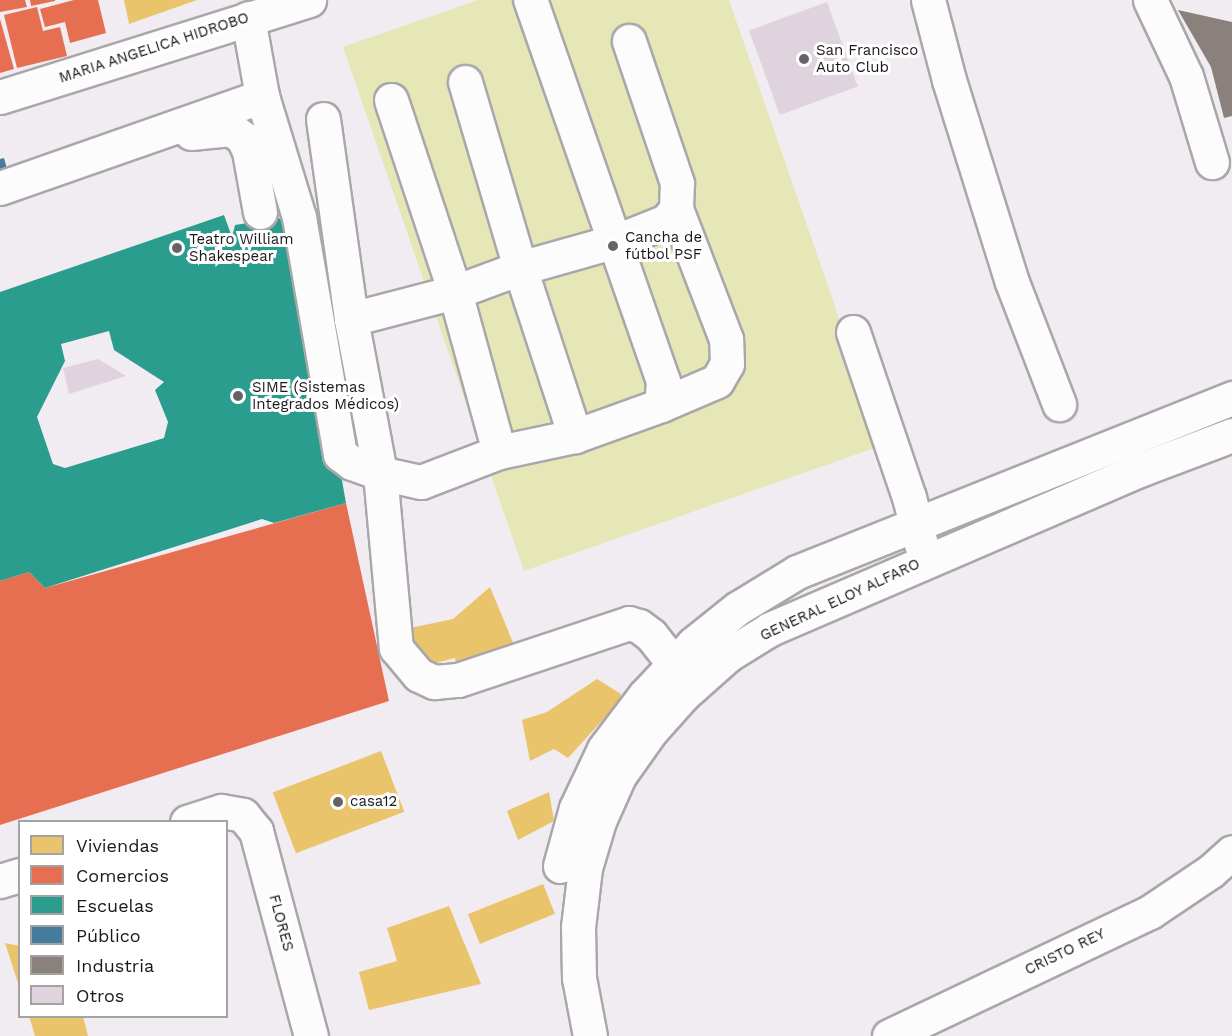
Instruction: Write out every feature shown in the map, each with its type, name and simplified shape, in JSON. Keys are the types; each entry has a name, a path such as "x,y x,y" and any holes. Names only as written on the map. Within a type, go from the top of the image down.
{"street":[{"name":"MARIA ANGELICA HIDROBO","path":"0,97 309,0"},
{"path":"530,0 663,381 661,405"},
{"path":"928,0 949,80 1012,282 1059,404"},
{"path":"1150,0 1186,76 1212,162"},
{"path":"248,18 262,96 299,217 340,454 352,463 380,473 421,482 500,452 575,436 661,405 717,381 727,364 726,339 676,209 677,183 629,41"},
{"path":"465,82 520,268 575,436"},
{"path":"0,188 145,139 262,96"},
{"path":"145,139 231,129 243,138 249,151 260,212 262,96"},
{"path":"391,100 455,292 500,452"},
{"path":"323,120 351,319 380,473 396,648 419,675 434,682 458,680 629,623 639,626 651,636 684,675"},
{"path":"351,319 455,292 520,268 616,241 666,221 676,209"},
{"path":"853,332 926,560"},
{"path":"560,866 576,808 604,749 645,695 684,675 693,644 738,608 797,572 1232,398"},
{"name":"GENERAL ELOY ALFARO","path":"590,1036 579,978 578,927 585,868 599,821 625,767 650,732 684,675 728,656 770,629 926,560 1142,469 1232,435"},
{"name":"FLORES","path":"193,820 220,811 243,815 256,831 311,1036"},
{"name":"CRISTO REY","path":"890,1036 1150,912 1211,871 1232,852"},
{"path":"0,881 18,876"}],"green space":[{"name":"Cancha de fútbol PSF","path":"478,0 729,0 883,445 524,571 343,47"}],"building: Viviendas":[{"path":"124,0 197,0 129,24"},
{"path":"490,587 514,645 458,673 455,658 421,667 405,629 453,619"},
{"path":"597,679 621,694 619,702 568,758 554,749 530,761 522,720 547,712"},
{"name":"casa12","path":"381,751 404,812 296,853 273,793"},
{"path":"549,792 554,821 518,840 507,811"},
{"path":"543,884 555,914 480,944 468,914"},
{"path":"449,906 481,984 369,1010 359,972 397,961 387,928"},
{"path":"5,943 18,946 18,983"},
{"path":"30,1018 84,1018 88,1036 35,1036"}],"building: Comercios":[{"path":"0,0 25,0 27,7 0,12"},
{"path":"30,0 55,0 55,1 31,6"},
{"path":"74,0 98,0 106,33 70,43 65,22 45,27 40,9"},
{"path":"37,7 43,31 60,27 67,56 17,68 4,15"},
{"path":"0,19 14,69 0,73"},
{"path":"346,503 389,701 0,825 0,581 29,572 45,588"}],"building: Escuelas":[{"path":"224,215 232,237 235,225 295,216 346,503 274,523 262,519 45,588 29,572 0,581 0,292","holes":["109,331 114,350 164,382 155,390 168,422 164,438 65,468 53,464 37,417 65,361 61,344"]}],"building: Público":[{"path":"4,158 9,176 0,179 0,159"}],"building: Industria":[{"path":"1178,10 1232,22 1232,116 1224,118 1211,67"}],"building: Otros":[{"name":"San Francisco Auto Club","path":"827,2 858,87 780,115 749,30"},
{"path":"98,359 126,376 69,394 63,368"}],"place":[{"name":"San Francisco Auto Club","path":"804,59"},
{"name":"Cancha de fútbol PSF","path":"613,246"},
{"name":"Teatro William Shakespear","path":"177,248"},
{"name":"SIME (Sistemas Integrados Médicos)","path":"238,396"},
{"name":"casa12","path":"338,802"}]}
